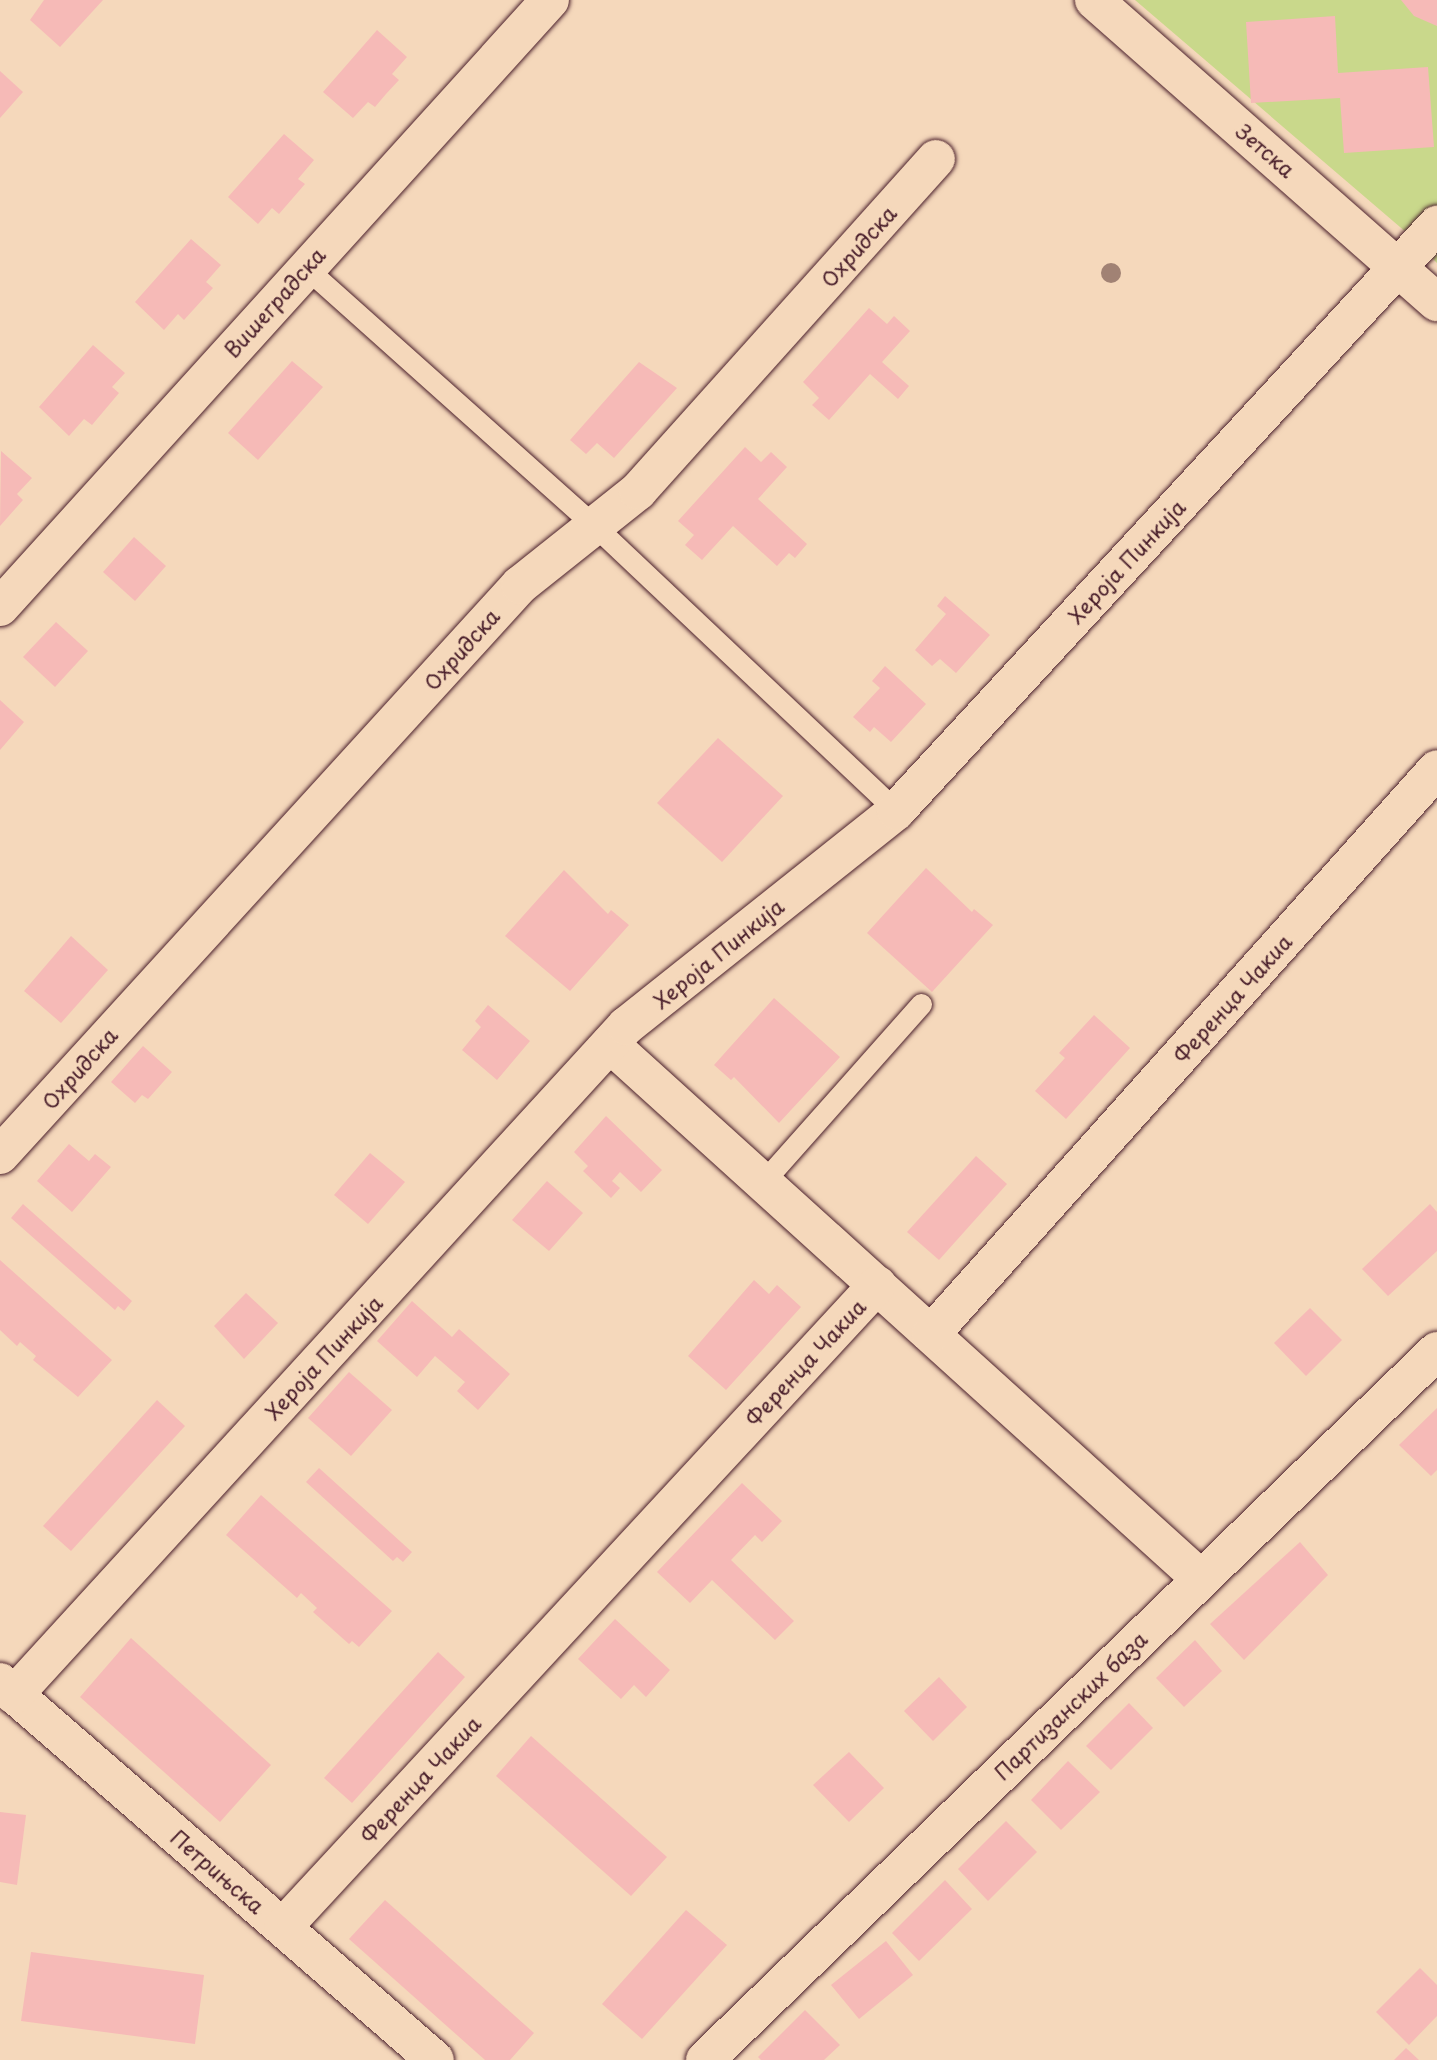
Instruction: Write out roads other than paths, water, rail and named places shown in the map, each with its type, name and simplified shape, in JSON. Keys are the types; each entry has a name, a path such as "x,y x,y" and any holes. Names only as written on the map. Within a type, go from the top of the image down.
{"street":[{"name":"Вишеградска","path":"0,607 305,267 550,0"},
{"name":"Зетска","path":"1094,0 1437,302"},
{"name":"Охридска","path":"0,1155 520,585 638,491 936,159"},
{"name":"Хероја Пинкија","path":"7,1688 626,1026 896,811 1437,225"},
{"name":"Ференца Чакиа","path":"283,1927 877,1285 931,1334 1437,769"},
{"path":"610,1044 877,1285"},
{"path":"931,1334 1201,1579"},
{"name":"Партизанских база","path":"705,2060 1437,1351"},
{"name":"Петрињска","path":"7,1688 435,2060"}],"lane":[{"path":"305,267 596,527 896,811"},
{"path":"763,1182 921,1003"}]}
